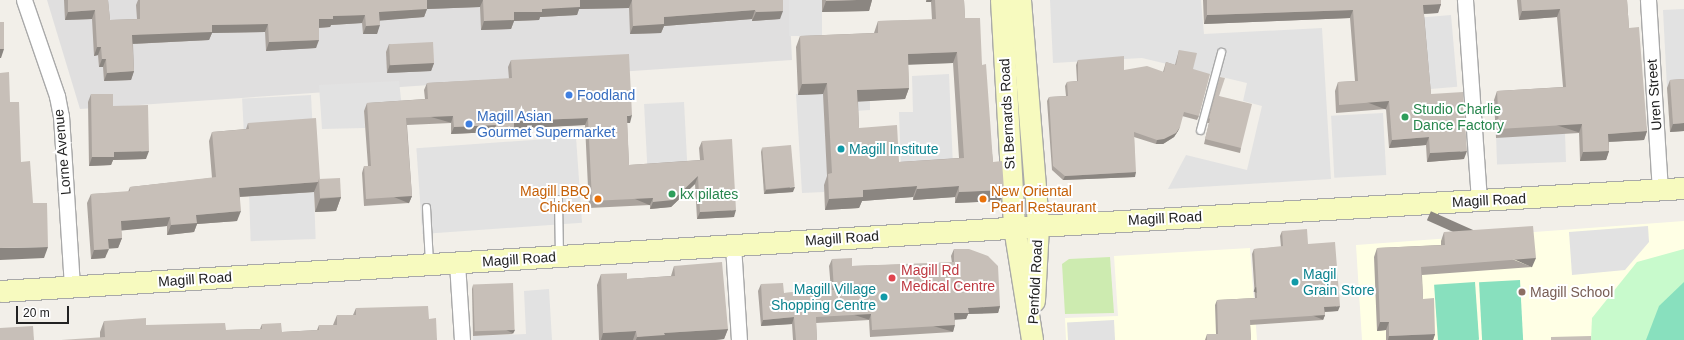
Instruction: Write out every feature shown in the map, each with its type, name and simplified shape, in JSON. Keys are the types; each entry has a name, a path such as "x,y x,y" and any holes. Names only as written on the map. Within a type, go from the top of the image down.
{"main road":[{"name":"St Bernards Road","path":"1001,0 1014,227"},
{"name":"St Bernards Road","path":"1020,0 1038,226"},
{"name":"Magill Road","path":"0,290 429,265 1014,227 1684,188"},
{"name":"Penfold Road","path":"1032,340 1038,226"},
{"name":"Penfold Road","path":"1014,227 1032,340"}],"street":[{"name":"Lorne Avenue","path":"24,0 57,96 61,116 72,286"},
{"path":"1466,0 1478,200"},
{"name":"Uren Street","path":"1648,0 1660,190"},
{"path":"733,245 739,340"},
{"path":"456,263 462,340"}],"lane":[{"path":"1200,130 1221,52"},
{"path":"558,199 559,256"},
{"path":"426,207 429,265"}],"shaded area":[{"path":"47,0 789,0 792,60 80,109"},
{"path":"789,0 822,0 822,36 789,36"},
{"path":"1050,0 1201,0 1204,34 1322,28 1331,179 1168,189 1186,155 1247,170 1262,106 1243,101 1247,83 1142,58 1053,63"},
{"path":"1684,9 1684,87 1667,88 1663,10"},
{"path":"1451,15 1457,87 1427,89 1421,18"},
{"path":"949,74 953,167 901,169 899,112 913,112 912,76"},
{"path":"399,81 402,108 364,111 365,128 322,129 319,85"},
{"path":"870,90 870,110 824,113 828,184 824,192 802,193 796,94"},
{"path":"311,95 313,128 244,132 242,99"},
{"path":"684,102 688,169 648,171 644,104"},
{"path":"1383,113 1386,175 1334,178 1331,116"},
{"path":"1565,133 1566,162 1497,164 1496,135"},
{"path":"576,137 582,223 422,234 416,148"},
{"path":"314,192 316,239 251,241 249,194"},
{"name":"Magill School","path":"1684,221 1684,340 1362,340 1356,245"},
{"path":"1648,226 1649,242 1625,270 1572,275 1569,232"},
{"path":"1250,248 1257,340 1066,340 1065,318 1118,316 1114,256"},
{"path":"549,289 552,340 473,340 473,336 526,334 524,291"},
{"path":"1114,320 1115,340 1068,340 1067,322"}],"green space":[{"path":"1684,249 1684,340 1591,340 1592,318 1637,262"},
{"path":"1110,257 1114,313 1065,314 1062,264 1069,259"},
{"path":"1520,280 1523,340 1482,340 1479,282"},
{"path":"1475,282 1479,340 1438,340 1434,285"},
{"path":"1684,282 1684,340 1646,340 1659,306"}],"building":[{"path":"68,0 108,0 110,20 140,19 140,0 427,0 427,9 379,12 380,25 366,26 365,15 333,16 333,19 319,19 319,40 269,42 268,24 212,25 212,32 132,35 134,71 107,73 106,59 102,59 101,47 97,47 95,10 68,12"},
{"path":"483,0 580,0 580,7 542,9 542,12 514,12 514,20 484,21"},
{"path":"632,0 783,0 783,11 756,12 755,10 664,17 664,24 633,26"},
{"path":"826,0 857,0 826,1"},
{"path":"935,0 964,0 965,18 980,18 982,65 986,64 993,162 1002,161 1004,190 959,192 959,186 917,189 917,186 863,190 863,197 829,199 828,174 832,173 827,83 802,84 800,36 878,33 878,21 936,19","holes":["957,52 964,158 899,162 897,125 859,128 857,90 909,88 908,54"]},
{"path":"1207,0 1441,0 1441,4 1423,5 1431,94 1463,92 1467,151 1430,153 1429,137 1392,140 1389,101 1339,105 1338,82 1358,81 1353,10 1207,15"},
{"path":"1521,0 1627,0 1629,28 1639,27 1647,131 1608,134 1609,151 1583,152 1582,124 1499,129 1497,91 1566,87 1560,9 1522,11"},
{"path":"0,22 4,22 4,49 0,49"},
{"path":"433,42 434,63 390,65 389,44"},
{"path":"1179,50 1197,53 1193,69 1210,74 1199,116 1184,112 1180,127 1176,133 1164,139 1157,140 1134,132 1136,172 1065,176 1053,166 1049,97 1068,96 1067,82 1078,81 1078,60 1124,56 1124,70 1147,66 1164,72 1166,62 1176,65"},
{"path":"629,54 632,115 627,116 629,165 704,160 702,141 732,139 736,210 700,212 698,176 673,200 653,202 653,198 592,201 588,118 514,121 514,130 496,131 496,125 454,127 453,116 406,118 412,196 366,199 364,166 371,166 367,103 428,99 427,83 512,78 511,60"},
{"path":"9,72 10,102 19,102 21,162 30,161 33,203 47,203 48,247 0,248 0,73"},
{"path":"1220,77 1225,78 1219,96 1252,104 1241,148 1205,139"},
{"path":"1684,79 1684,123 1673,124 1670,80"},
{"path":"91,94 113,94 113,106 148,105 149,151 114,152 114,157 92,157"},
{"path":"316,118 320,179 318,182 239,188 241,211 196,215 197,223 171,225 170,217 121,221 122,238 108,239 109,249 94,250 91,194 130,191 130,187 216,177 212,132 249,129 248,123"},
{"path":"791,145 795,187 766,189 762,148"},
{"path":"340,178 341,197 320,198 319,179"},
{"path":"1533,226 1536,258 1421,267 1423,299 1434,298 1435,334 1389,336 1389,322 1380,322 1377,248 1445,245 1444,232"},
{"name":"Magil Grain Store","path":"1307,229 1308,244 1335,242 1340,306 1324,307 1325,315 1250,320 1251,340 1207,340 1207,334 1218,334 1217,300 1257,298 1254,249 1283,246 1282,231"},
{"path":"954,249 969,249 988,256 998,266 1000,306 968,308 969,313 954,313 955,325 872,330 871,314 816,317 817,340 796,340 794,317 763,320 761,284 783,283 784,293 834,290 832,259 852,258 852,266 954,262"},
{"path":"722,262 728,329 664,333 665,335 637,337 636,331 603,333 601,274 627,273 627,279 675,276 674,266"},
{"path":"513,283 515,330 475,331 473,284"},
{"path":"428,306 429,319 436,318 437,340 61,340 105,337 104,321 146,318 146,325 225,323 226,330 262,329 262,324 281,323 282,332 319,330 319,325 337,325 337,315 356,315 356,308"},
{"path":"33,326 34,340 0,340 0,328"},
{"path":"1591,336 1591,340 1551,340 1551,337"}],"place":[{"name":"Foodland","path":"569,95"},
{"name":"Studio Charlie Dance Factory","path":"1405,117"},
{"name":"Magill Asian Gourmet Supermarket","path":"469,124"},
{"name":"Magill Institute","path":"841,149"},
{"name":"kx pilates","path":"672,194"},
{"name":"Magill BBQ Chicken","path":"598,199"},
{"name":"New Oriental Pearl Restaurant","path":"983,199"},
{"name":"Magill Rd Medical Centre","path":"892,278"},
{"name":"Magil Grain Store","path":"1295,282"},
{"name":"Magill School","path":"1522,292"},
{"name":"Magill Village Shopping Centre","path":"884,297"}]}
